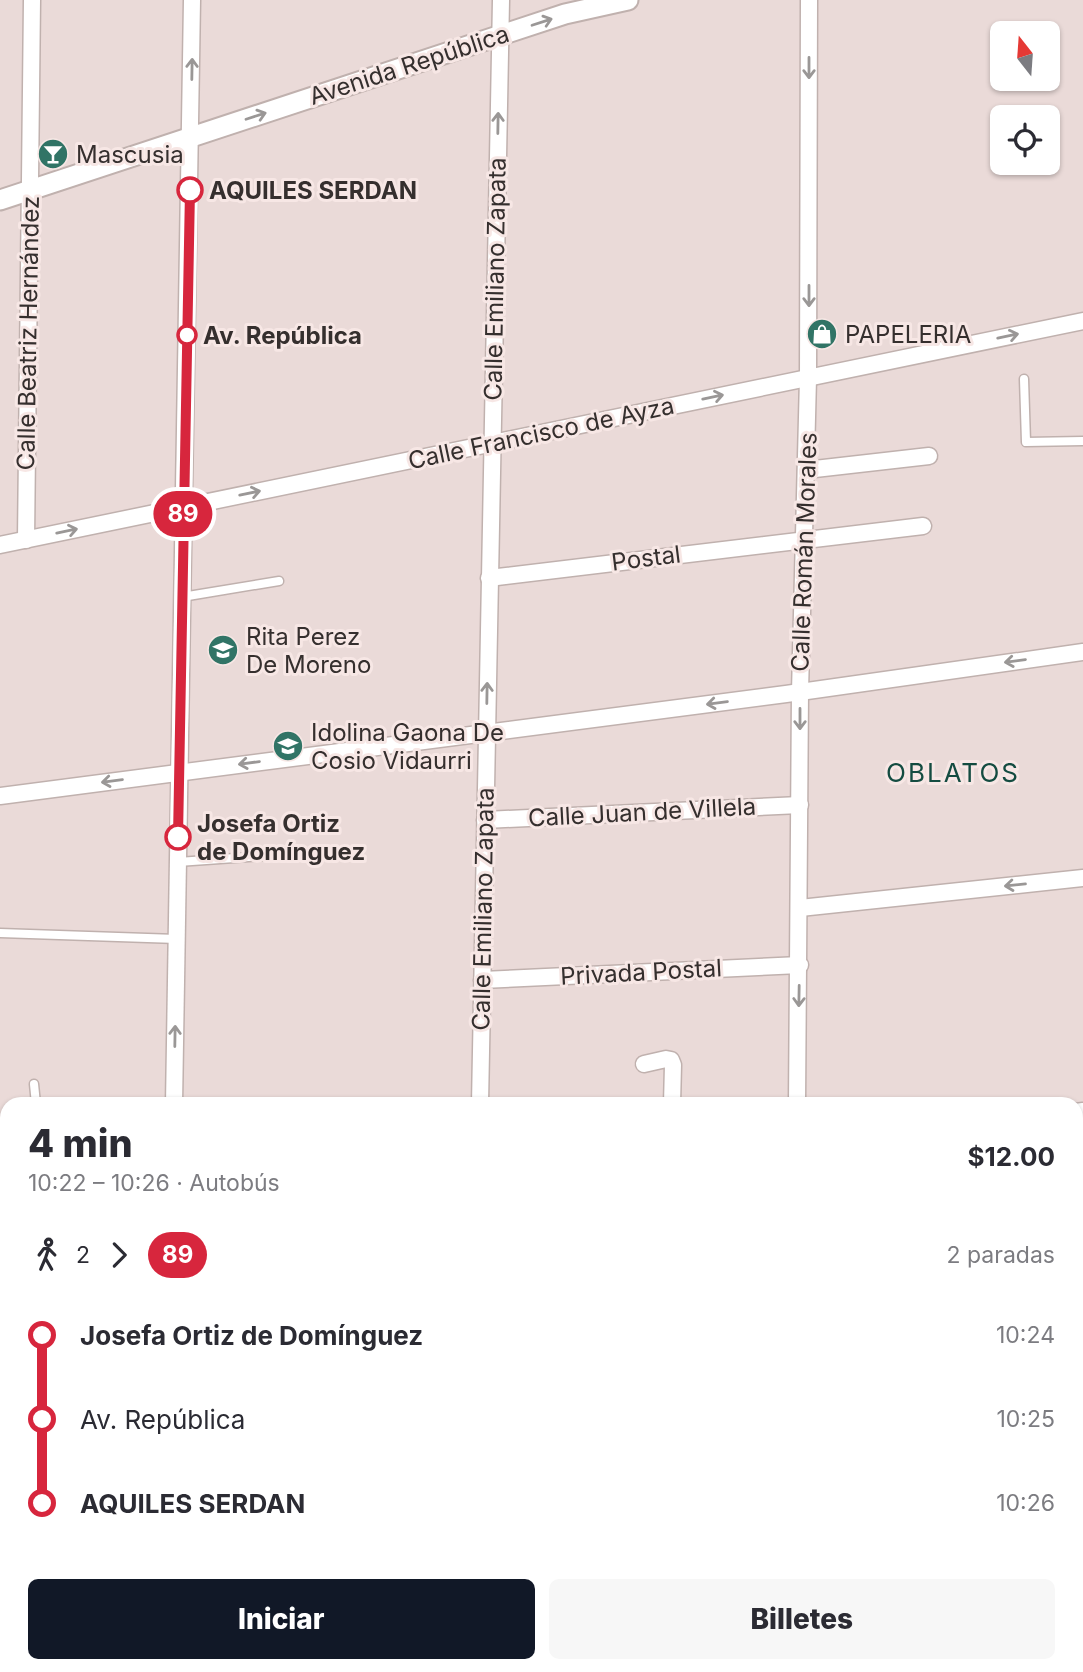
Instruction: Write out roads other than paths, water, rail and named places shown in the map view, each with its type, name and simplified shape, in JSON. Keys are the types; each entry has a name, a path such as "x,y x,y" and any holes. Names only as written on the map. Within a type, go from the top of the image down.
{"street":[{"name":"Calle Beatriz Hernández","path":"26,540 32,0"},
{"path":"174,1097 192,0"},
{"name":"Calle Emiliano Zapata","path":"480,1097 501,0"},
{"name":"Avenida República","path":"0,200 565,14 628,0"},
{"name":"Calle Román Morales","path":"797,1097 800,692 808,378 809,0"},
{"name":"Calle Francisco de Ayza","path":"0,545 1083,321"},
{"path":"806,470 929,456"},
{"name":"Postal","path":"489,578 923,526"},
{"path":"0,796 800,692 1083,652"},
{"name":"Calle Juan de Villela","path":"485,820 800,805"},
{"path":"800,908 1083,878"},
{"name":"Privada Postal","path":"482,980 800,965"},
{"path":"644,1064 671,1060 672,1097"}],"lane":[{"path":"1024,379 1026,442 1083,441"},
{"path":"182,597 279,581"},
{"path":"178,862 307,853"},
{"path":"0,933 177,939"},
{"path":"34,1084 35,1097"}],"place":[{"name":"Mascusia","path":"53,154"},
{"name":"AQUILES SERDAN","path":"190,190"},
{"name":"PAPELERIA","path":"822,334"},
{"name":"Av. República","path":"187,335"},
{"name":"Rita Perez De Moreno","path":"223,650"},
{"name":"Idolina Gaona De Cosio Vidaurri","path":"288,746"},
{"name":"Josefa Ortiz de Domínguez","path":"178,837"}],"district":[{"name":"OBLATOS","path":"953,772"}]}
